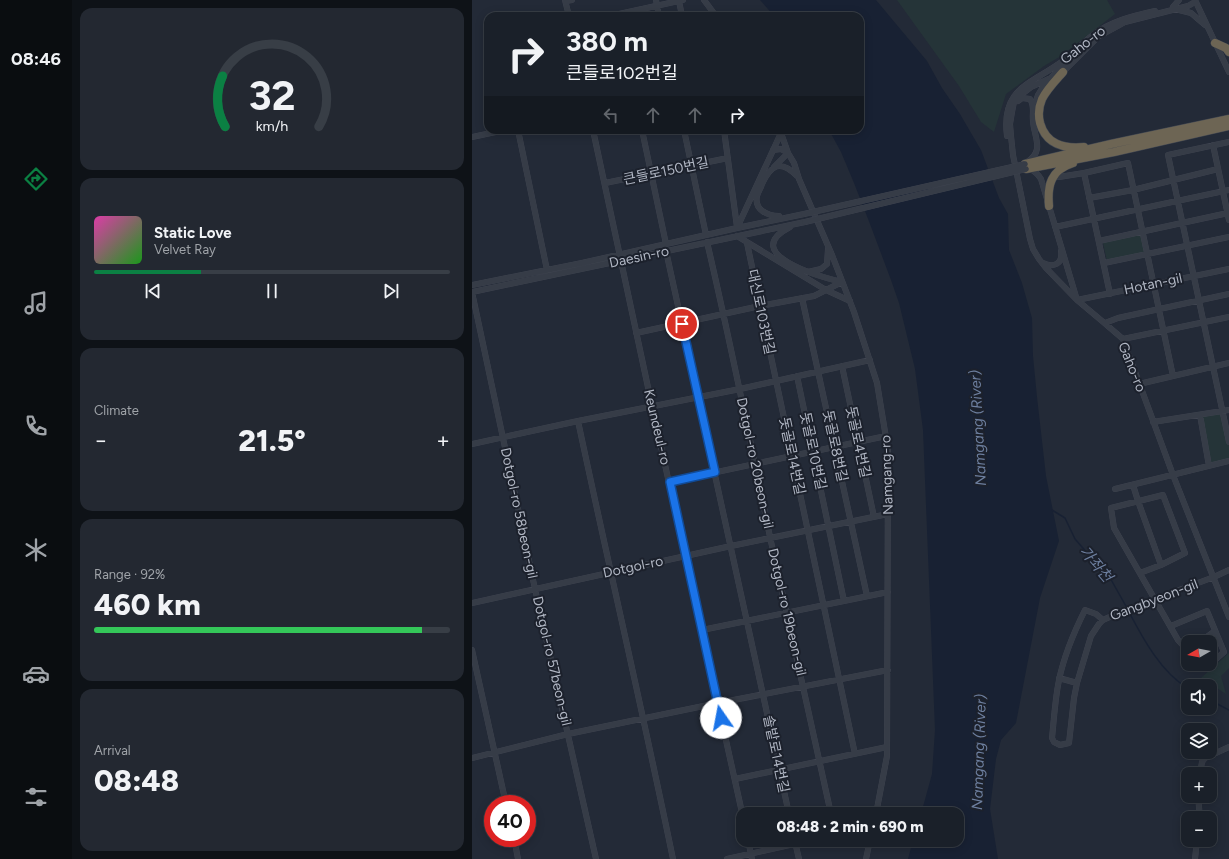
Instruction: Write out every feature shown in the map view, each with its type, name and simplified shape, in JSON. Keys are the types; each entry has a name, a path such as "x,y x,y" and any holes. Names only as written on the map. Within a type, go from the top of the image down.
{"highway":[{"path":"1215,43 1226,48 1229,52"},
{"path":"1063,72 1046,92 1042,100 1039,109 1039,120 1042,130 1053,142 1071,147 1112,148"},
{"path":"1049,206 1049,186 1054,176 1066,165 1112,148 1229,119"},
{"path":"1026,166 1229,126"}],"street":[{"path":"568,12 565,1 572,0"},
{"path":"624,12 656,3 681,0 682,12"},
{"path":"704,0 713,12"},
{"path":"1179,0 1174,8 1191,13 1207,27"},
{"path":"1195,1 1229,72"},
{"name":"Gaho-ro","path":"1195,1 1188,6 1128,17 1096,32 1061,63 1023,87 1016,94 1007,110 1006,123 1033,249 1041,262 1078,300 1123,339 1229,617"},
{"name":"Gaho-ro","path":"1013,155 1010,124 1014,102 1023,92 1063,72 1099,36 1125,22 1174,8"},
{"path":"1033,108 1038,95 1077,48"},
{"path":"1012,112 1018,100 1022,98 1030,99 1033,108 1033,122 1038,144 1035,156 1026,166 1038,174 1042,181 1078,300"},
{"path":"472,137 486,134"},
{"path":"519,134 547,270"},
{"name":"Keundeul-ro","path":"594,134 636,333 741,807"},
{"path":"643,134 666,244"},
{"path":"685,134 706,235"},
{"path":"725,134 737,228"},
{"path":"737,228 774,150 779,134"},
{"name":"Namgang-ro","path":"781,134 850,301 877,383 886,436 888,450 887,756 877,807"},
{"path":"1229,142 1168,155 1229,442"},
{"path":"1213,145 1218,169 1226,190 1229,220"},
{"path":"774,150 781,149 788,153 768,172 757,196 758,206 762,211 772,216 791,216"},
{"path":"774,150 779,153 779,158 774,167"},
{"name":"큰들로150번길","path":"604,183 728,158"},
{"path":"1054,176 1059,177 1084,173 1128,163 1173,376"},
{"path":"774,167 780,166 789,169 799,179"},
{"name":"Daesin-ro","path":"472,285 1026,166"},
{"name":"Daesin-ro","path":"472,292 805,222 1026,166"},
{"path":"1090,198 1133,190 1218,169"},
{"path":"1084,173 1110,294"},
{"path":"1055,227 1226,190"},
{"path":"1099,241 1228,213"},
{"path":"796,224 780,234 774,243 776,253 780,257 807,272 842,282"},
{"path":"737,236 826,290 850,301"},
{"path":"1041,262 1048,265 1058,263 1061,255 1058,237"},
{"path":"1104,264 1229,237"},
{"name":"Dotgol-ro 20beon-gil","path":"707,242 724,314 771,538"},
{"name":"대신로103번길","path":"747,242 776,381"},
{"path":"807,272 821,269 827,264 828,247"},
{"name":"솔밭로14번길","path":"666,251 787,807"},
{"name":"Hotan-gil","path":"1078,300 1229,269"},
{"path":"636,333 814,296 842,282"},
{"name":"Dotgol-ro 58beon-gil","path":"472,292 504,437 535,589"},
{"path":"1105,323 1118,318 1229,294"},
{"name":"돗골로8번길","path":"802,298 867,596"},
{"path":"1123,339 1229,317"},
{"path":"472,444 578,421 740,389 870,360"},
{"path":"1139,384 1229,363"},
{"name":"돗골로4번길","path":"842,366 874,517"},
{"name":"돗골로10번길","path":"797,376 844,601"},
{"name":"돗골로14번길","path":"776,381 855,754"},
{"path":"1154,422 1229,410"},
{"path":"1200,415 1209,466"},
{"path":"578,421 610,572 644,718 673,859"},
{"path":"670,482 886,436"},
{"path":"1115,489 1229,462"},
{"path":"1133,485 1161,565"},
{"path":"1140,573 1161,565 1185,552 1163,495 1111,508 1114,528 1178,640 1181,643"},
{"name":"Dotgol-ro","path":"472,603 731,546 888,514"},
{"name":"Dotgol-ro 19beon-gil","path":"771,538 829,807"},
{"name":"Gangbyeon-gil","path":"1059,678 1052,738 1054,742 1060,745 1069,743 1077,683 1091,636 1099,624 1103,620 1114,615 1229,570"},
{"name":"Dotgol-ro 57beon-gil","path":"535,589 596,859"},
{"path":"702,630 888,592"},
{"path":"1077,683 1059,678 1073,635 1085,610 1096,614 1103,620"},
{"path":"1171,626 1207,611 1217,635"},
{"path":"1210,635 1215,631"},
{"path":"1217,636 1224,652 1217,658"},
{"path":"472,650 504,795"},
{"path":"472,758 568,734 888,670"},
{"path":"735,779 887,747"},
{"path":"1202,767 1203,760 1208,756 1229,747"},
{"path":"516,847 518,859"},
{"path":"750,847 752,857"},
{"path":"727,859 752,857 781,847"},
{"path":"796,847 799,859"},
{"path":"866,859 868,847"},
{"path":"1195,859 1196,847"}],"shaded area":[{"path":"897,0 1107,0 1115,14 1061,56 1044,66 1006,94 994,132 981,122 959,86"},
{"path":"1141,234 1145,253 1107,261 1103,243"},
{"path":"1222,413 1229,445 1229,460 1209,465 1201,416"},
{"path":"1229,653 1229,668 1221,676 1226,694 1217,688 1217,679 1201,678 1209,671 1217,671 1217,664"}],"water":[{"name":"Namgang (River)","path":"760,0 876,0 927,61 981,150 999,198 1008,214 1009,250 1022,283 1032,318 1033,356 1046,476 1059,541 1040,598 1016,723 1001,740 996,759 990,809 998,859 908,859 911,847 964,847 964,807 923,807 932,774 935,730 923,430 915,369 899,303 891,280 854,183 841,152 831,134 864,134 864,12 770,12"}],"waterway":[{"name":"가좌천","path":"1052,510 1065,518 1075,539 1109,576 1127,608"},
{"name":"가좌천","path":"1129,612 1161,664 1181,683"},
{"name":"가좌천","path":"1217,704 1229,710"}],"route":[{"path":"682,324 715,472 670,482 721,718"}]}
